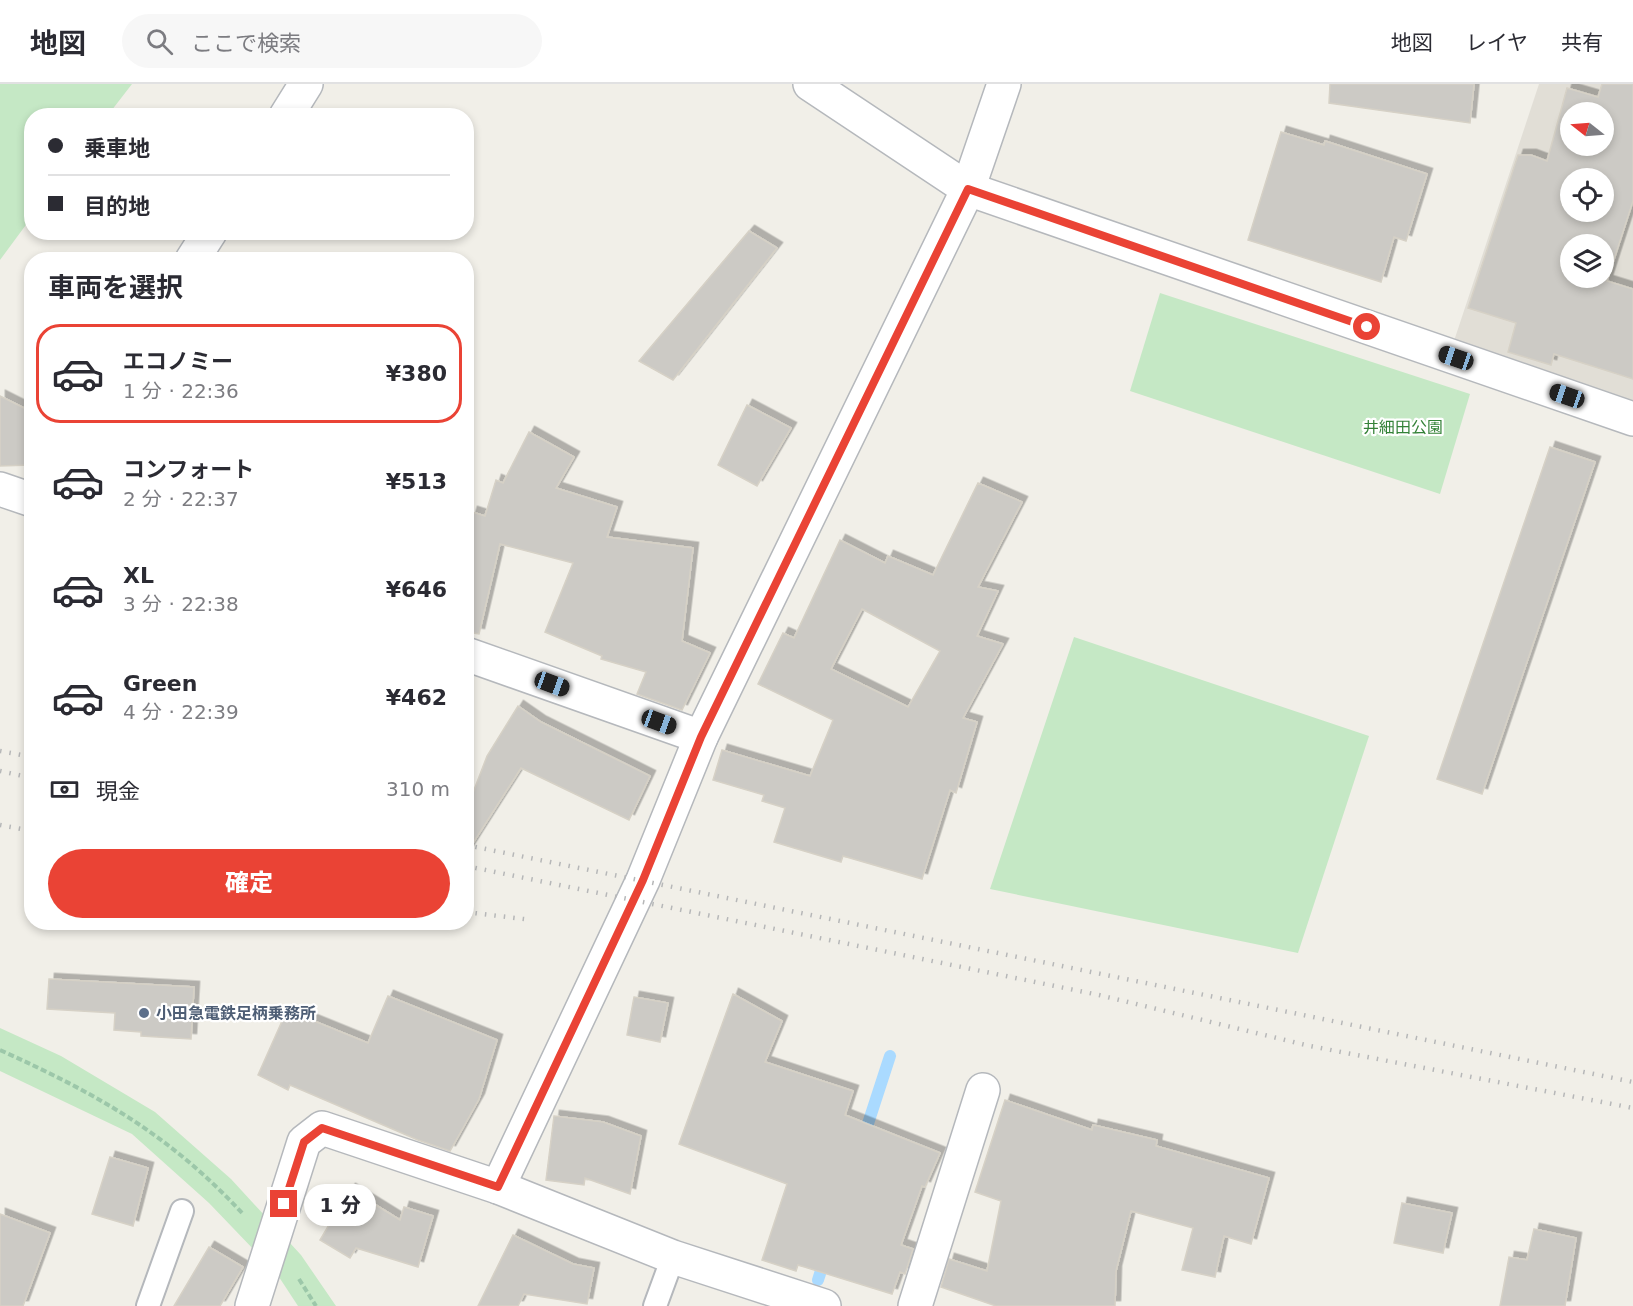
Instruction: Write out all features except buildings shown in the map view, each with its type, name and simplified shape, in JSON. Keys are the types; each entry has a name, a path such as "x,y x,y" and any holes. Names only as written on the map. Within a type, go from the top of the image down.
{"street":[{"path":"291,108 306,84"},
{"path":"810,84 968,189 1633,419"},
{"path":"498,1187 643,880 701,737 968,189 1004,84"},
{"path":"0,489 24,497"},
{"path":"474,657 701,737"},
{"path":"915,1306 983,1090"},
{"path":"252,1306 304,1142 322,1128 498,1187 673,1257 824,1306"}],"lane":[{"path":"148,1306 182,1211"},
{"path":"655,1306 673,1257"}],"path":[{"path":"0,1050 92,1094 143,1125 190,1161 271,1245"}],"shaded area":[{"path":"1539,84 1633,84 1633,401 1453,344"}],"green space":[{"path":"0,84 132,84 113,108 24,108 24,227 0,260"},
{"name":"井細田公園","path":"1160,293 1470,394 1440,494 1130,391"},
{"path":"1074,637 1369,736 1298,953 990,889"},
{"path":"0,1028 61,1056 155,1112 231,1179 301,1255 336,1306 298,1306 277,1274 209,1203 132,1134 0,1071"}],"waterway":[{"path":"863,1139 890,1056"},
{"path":"818,1280 825,1258"}],"railway":[{"path":"0,751 24,756"},
{"path":"0,771 24,776"},
{"path":"0,825 24,830"},
{"path":"474,847 1633,1082"},
{"path":"474,868 1099,995 1310,1046 1633,1108"},
{"path":"474,913 532,920"}],"place":[{"name":"小田急電鉄足柄乗務所","path":"144,1013"}],"route":[{"path":"284,1204 304,1142 322,1128 498,1187 643,880 701,737 968,189 1367,327"}]}
